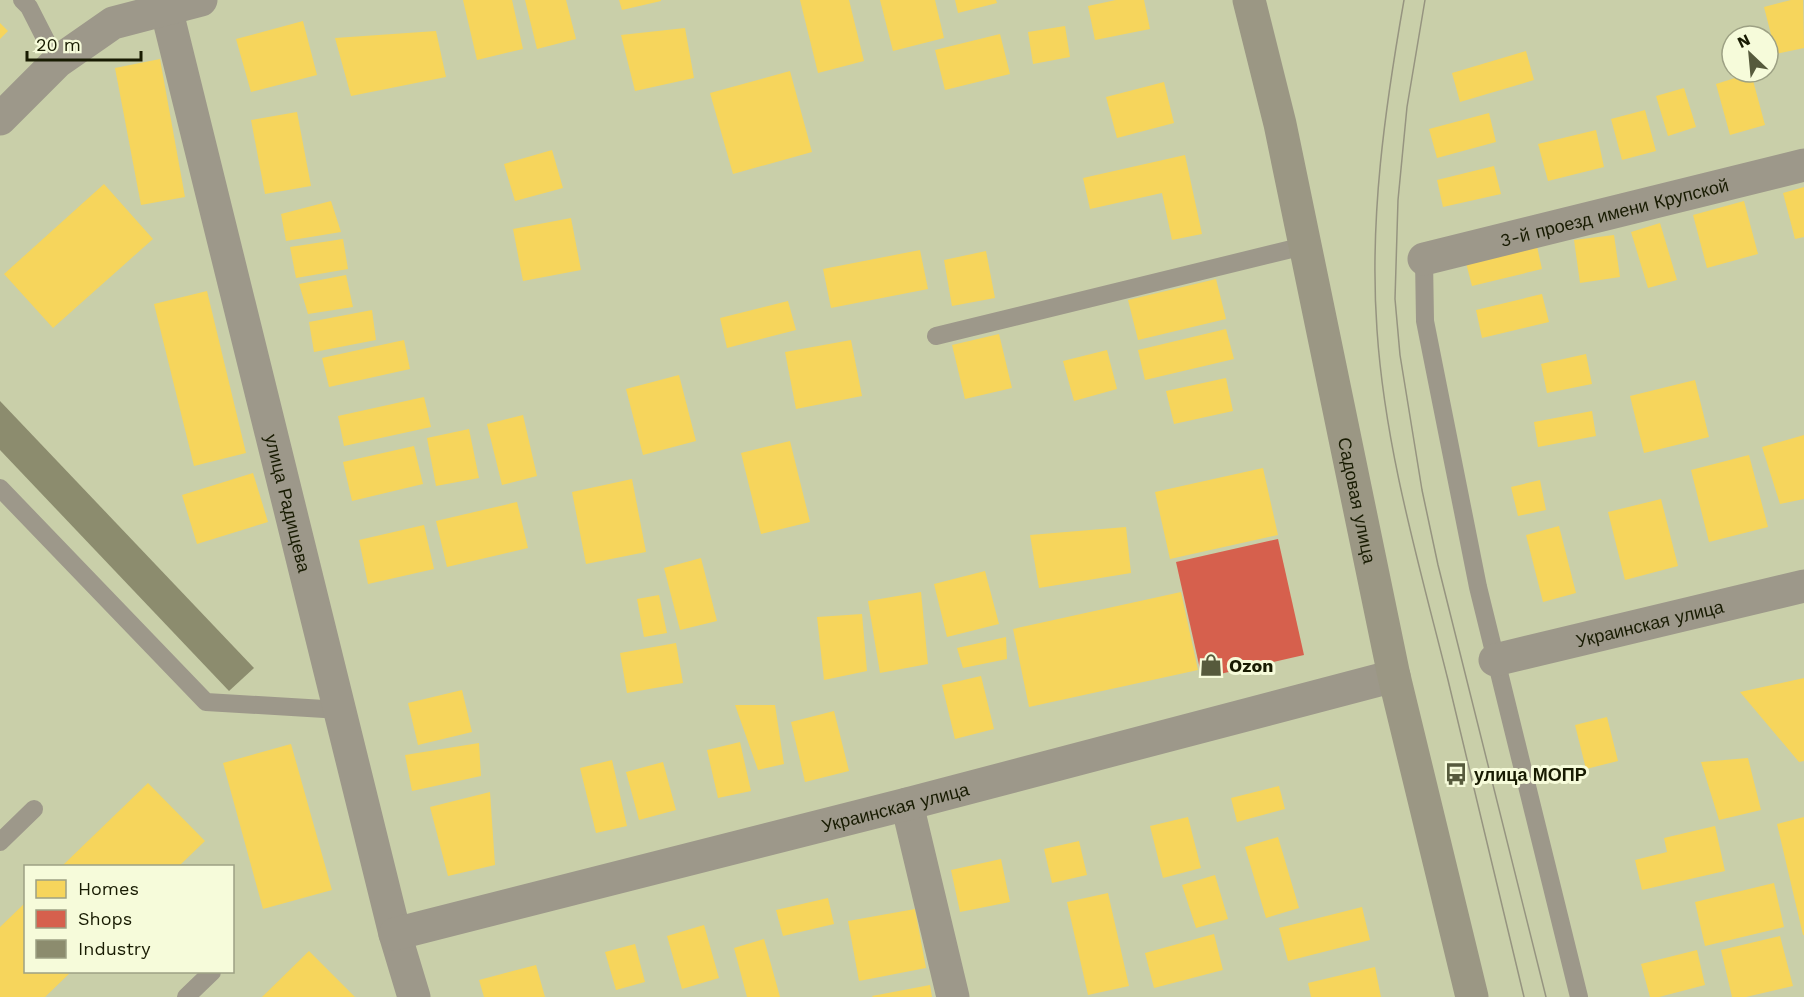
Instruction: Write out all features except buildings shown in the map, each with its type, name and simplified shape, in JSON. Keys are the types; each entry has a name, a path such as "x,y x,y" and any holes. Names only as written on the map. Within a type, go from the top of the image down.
{"street":[{"path":"0,119 57,62 113,23 201,0"},
{"name":"Садовая улица","path":"1249,0 1280,124 1394,676 1472,997"},
{"name":"улица Радищева","path":"166,8 395,934 414,997"},
{"name":"3-й проезд имени Крупской","path":"1425,259 1804,165"},
{"name":"Украинская улица","path":"1495,660 1804,586"},
{"name":"Украинская улица","path":"395,934 907,804 1394,676"},
{"path":"907,804 953,997"}],"lane":[{"path":"22,0 29,7 57,62"},
{"path":"936,336 1304,246"},
{"path":"1425,259 1425,321 1478,586 1580,997"},
{"path":"0,488 206,702 341,710"},
{"path":"0,842 34,809"},
{"path":"186,997 211,973"}],"tram line":[{"path":"1404,0 1385,123 1377,205 1375,288 1381,374 1395,462 1415,550 1524,997"},
{"path":"1425,0 1407,107 1398,200 1395,299 1400,355 1422,490 1438,565 1546,997"}],"place":[{"name":"Ozon","path":"1211,665"},
{"name":"улица МОПР","path":"1456,774"}]}
